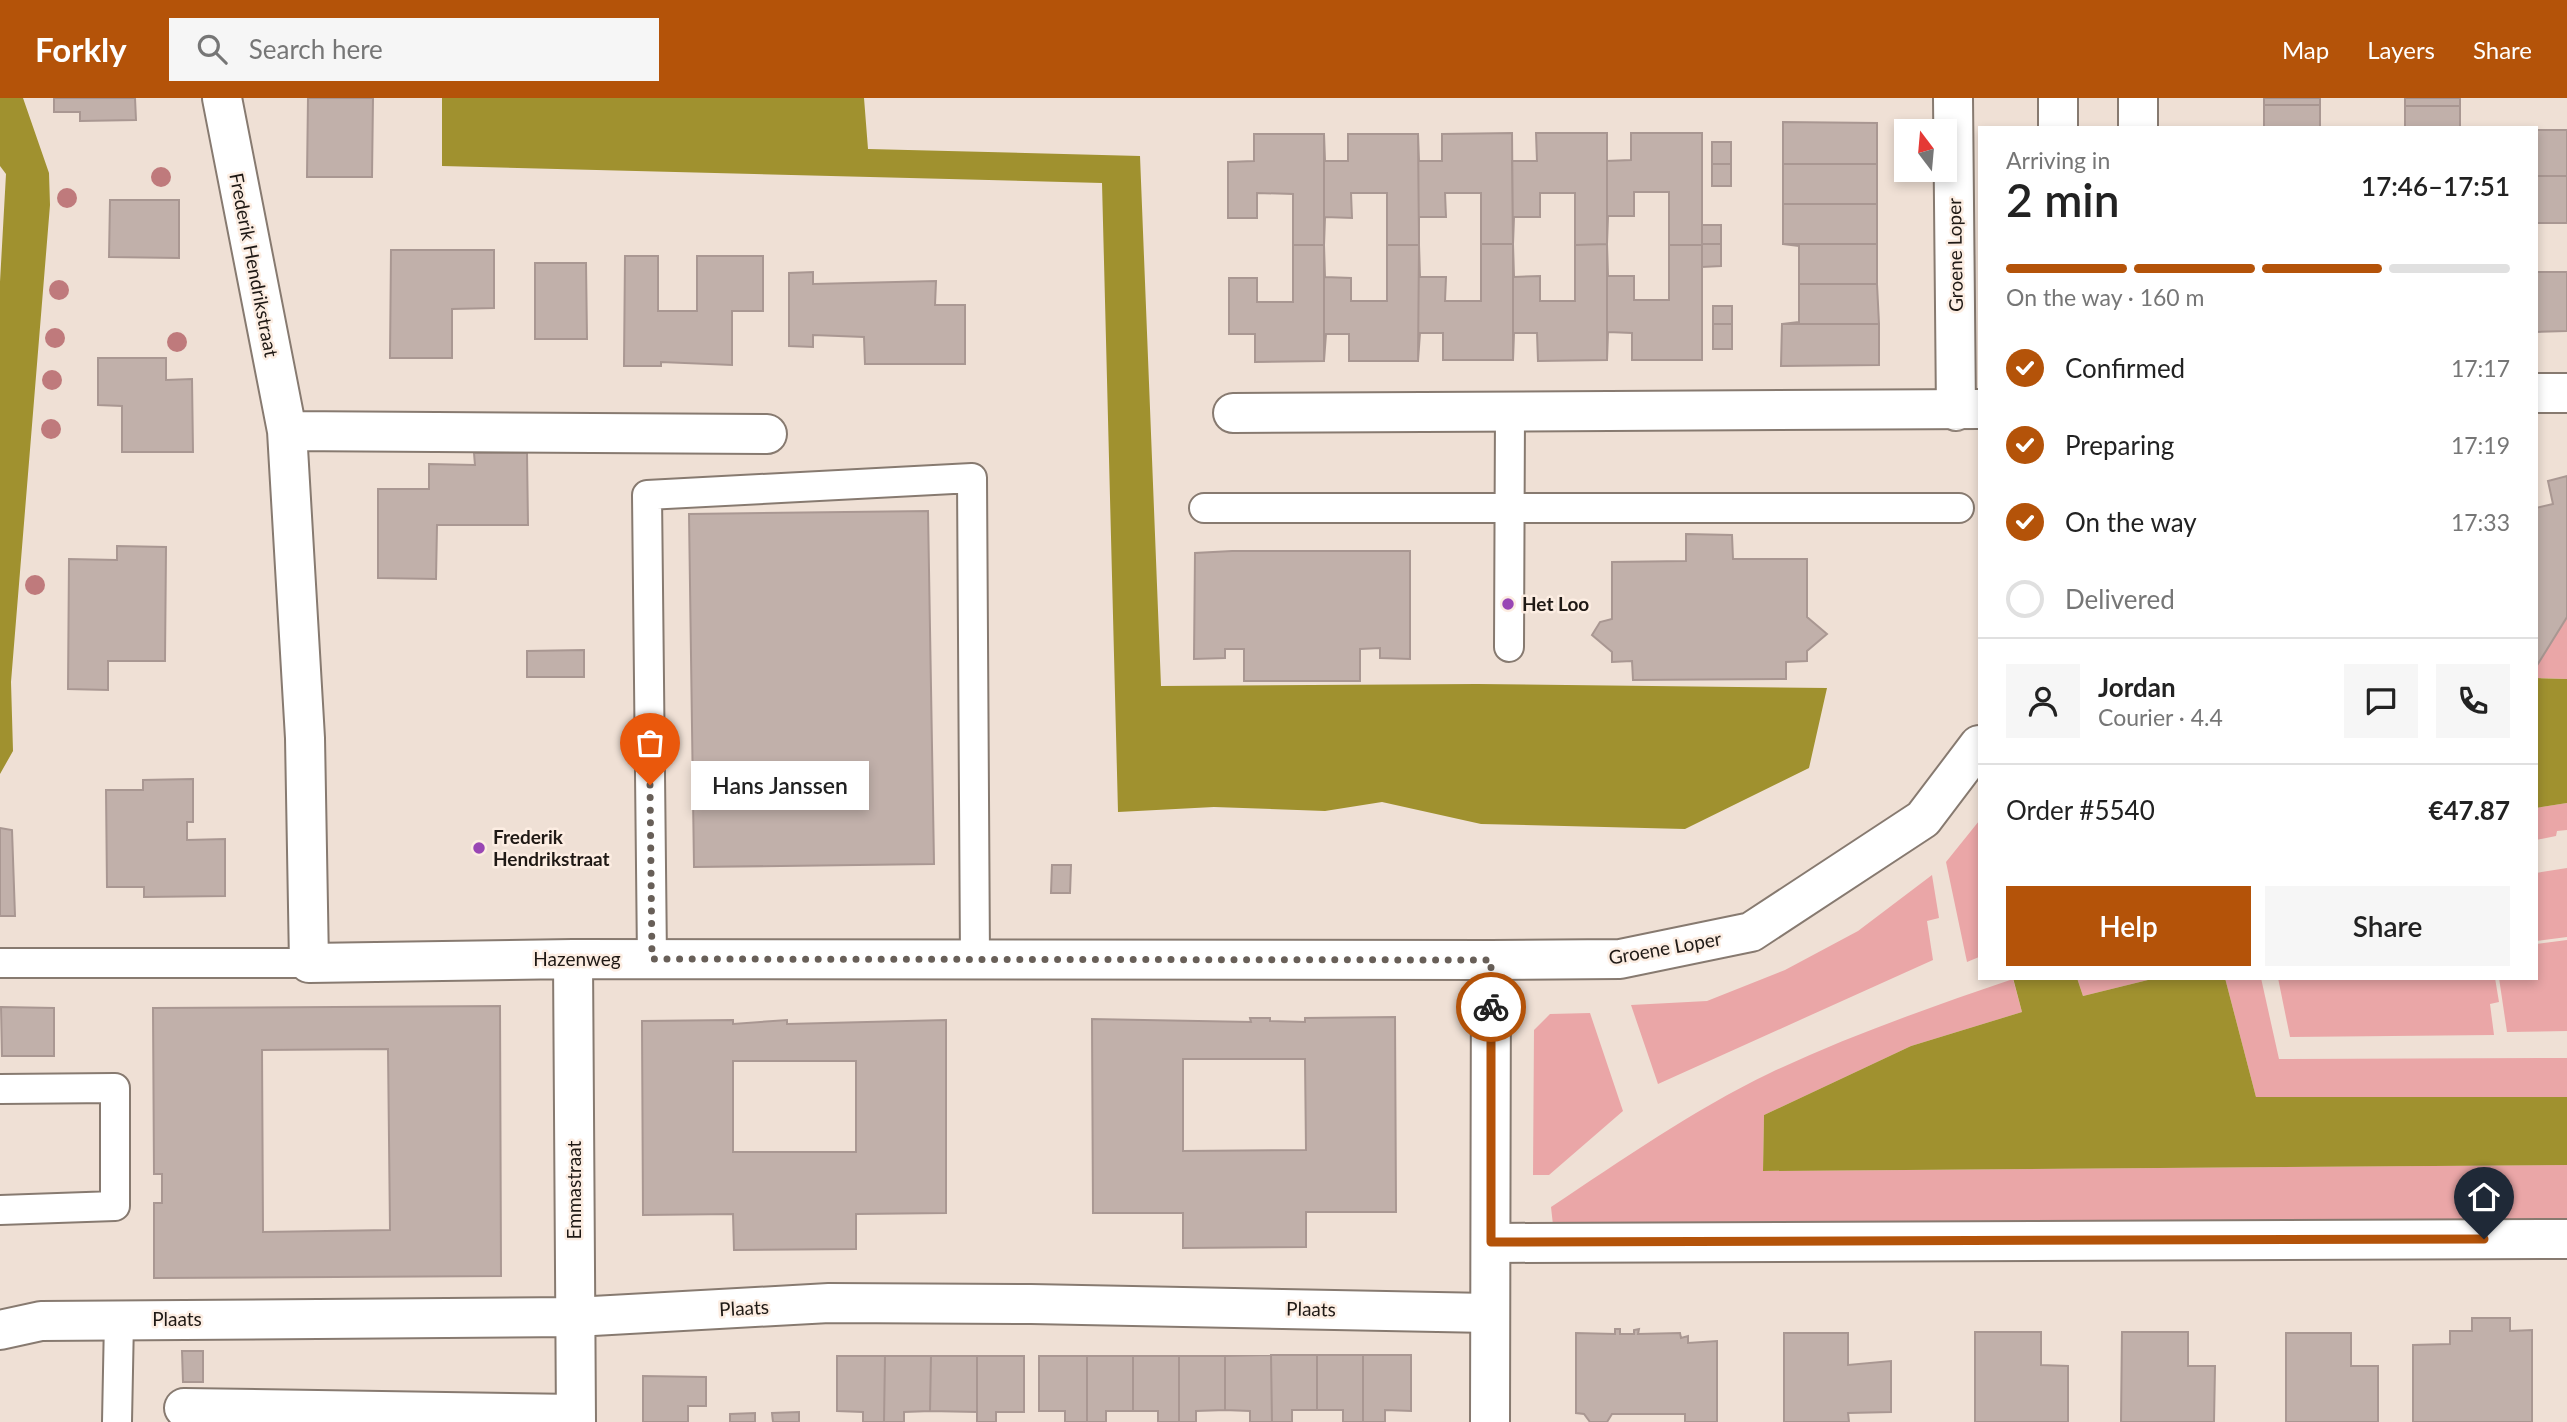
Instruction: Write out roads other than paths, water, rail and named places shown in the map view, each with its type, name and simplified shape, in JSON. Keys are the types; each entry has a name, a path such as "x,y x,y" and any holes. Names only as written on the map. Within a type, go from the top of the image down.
{"street":[{"name":"Frederik Hendrikstraat","path":"222,98 287,431 305,738 309,963"},
{"name":"Groene Loper","path":"1953,98 1968,410"},
{"path":"2058,98 2058,126"},
{"path":"2138,98 2138,126"},
{"path":"2538,393 2567,393"},
{"path":"1233,412 1968,410"},
{"path":"287,431 767,433"},
{"name":"Groene Loper","path":"1491,960 1620,959 1751,932 1923,819 1978,746"},
{"name":"Hazenweg","path":"309,963 573,959 1491,960"},
{"name":"Emmastraat","path":"573,959 576,1418"},
{"path":"1490,1422 1491,960"},
{"path":"1491,1242 2567,1239"},
{"name":"Plaats","path":"0,1330 41,1321 575,1317 829,1303 1489,1313"},
{"path":"184,1408 576,1418"}],"lane":[{"path":"1509,647 1510,412"},
{"path":"652,959 647,495 972,478 975,959"},
{"path":"1204,508 1959,508"},
{"name":"Hazenweg","path":"0,963 309,963"},
{"path":"0,1089 115,1088 115,1206 0,1210"},
{"path":"117,1422 119,1320"}],"place":[{"name":"Het Loo","path":"1508,604"},
{"name":"Hans Janssen","path":"650,785"},
{"name":"Frederik Hendrikstraat","path":"479,848"}]}
